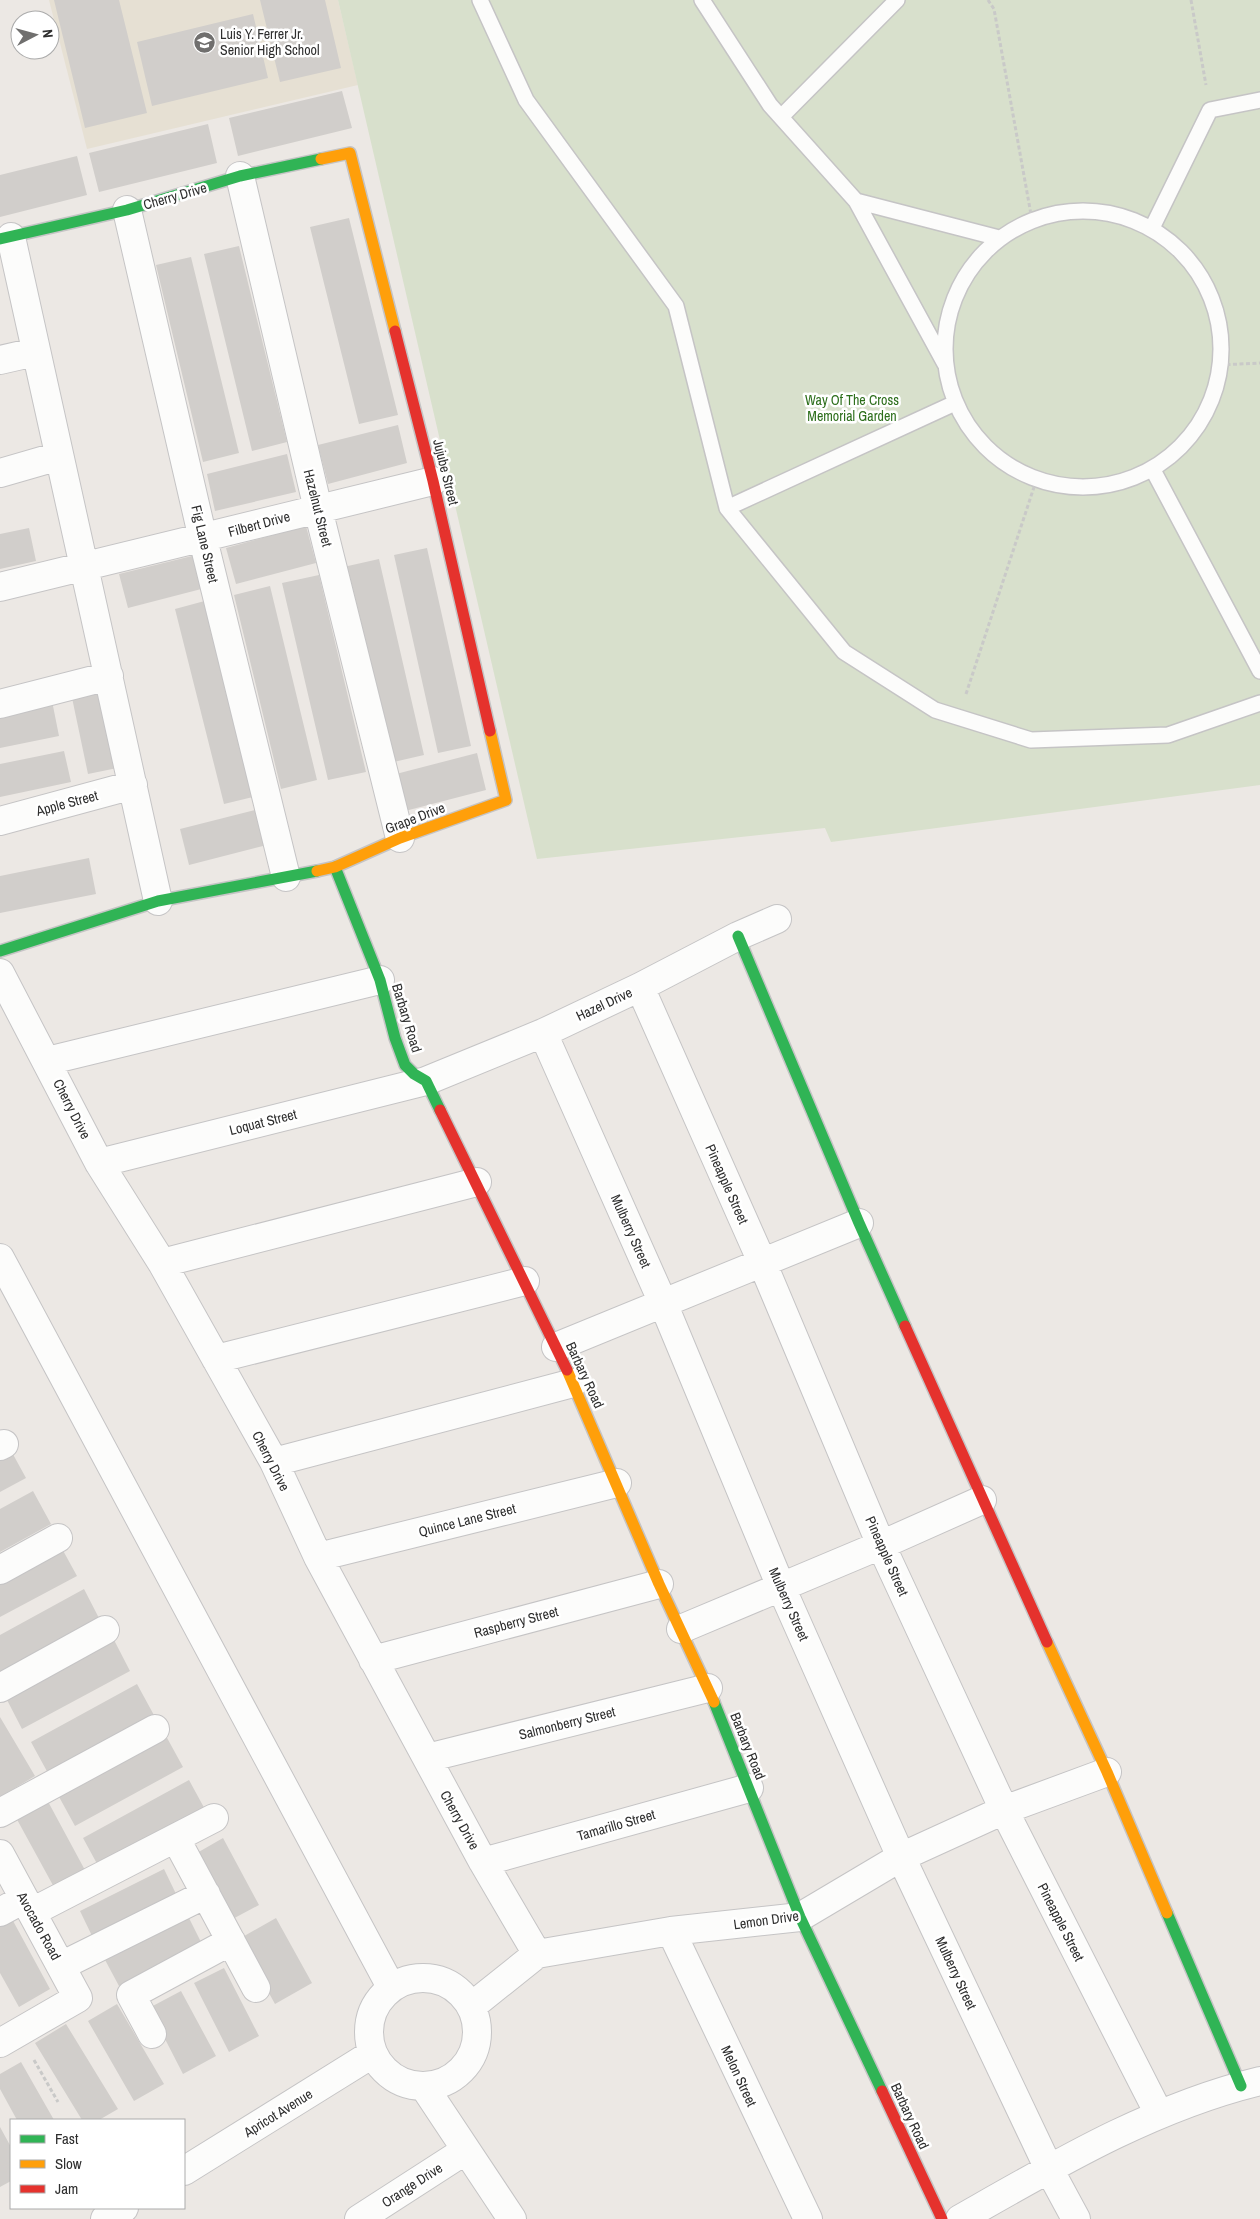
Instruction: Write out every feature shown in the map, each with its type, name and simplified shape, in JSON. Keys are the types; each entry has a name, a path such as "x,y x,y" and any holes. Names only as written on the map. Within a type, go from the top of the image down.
{"street":[{"name":"Cherry Drive","path":"5,238 127,210 240,176 350,153"},
{"name":"Jujube Street","path":"350,153 433,480 506,800"},
{"name":"Hazelnut Street","path":"240,176 318,509 400,838"},
{"name":"Fig Lane Street","path":"127,210 203,539 286,877"},
{"path":"5,238 35,352 85,565 158,901"},
{"path":"0,360 35,352"},
{"path":"0,473 59,456"},
{"name":"Filbert Drive","path":"0,587 85,565 203,539 433,480"},
{"path":"0,704 109,676"},
{"name":"Apple Street","path":"0,821 133,785"},
{"name":"Grape Drive","path":"335,867 400,838 506,800"},
{"path":"0,951 158,901 335,867"},
{"name":"Barbary Road","path":"335,867 380,980 395,1038 405,1065 414,1074 426,1081 573,1383 659,1584 708,1688 800,1917 942,2219"},
{"name":"Hazel Drive","path":"426,1081 543,1033 640,987 738,936 778,919"},
{"path":"738,936 859,1223 982,1500 1251,2083 1159,2114 1049,2168 960,2219"},
{"name":"Cherry Drive","path":"0,973 99,1163 162,1262 274,1462 318,1557 373,1660 483,1862 537,1954"},
{"path":"47,1061 380,980"},
{"name":"Pineapple Street","path":"640,987 762,1262 881,1545 1004,1810 1159,2114"},
{"name":"Mulberry Street","path":"543,1033 663,1303 781,1587 902,1857 1049,2168 1076,2219"},
{"name":"Loquat Street","path":"99,1163 426,1081"},
{"path":"162,1262 476,1182"},
{"path":"556,1347 859,1223"},
{"path":"0,1258 391,1987"},
{"path":"216,1359 525,1281"},
{"path":"274,1462 573,1383"},
{"name":"Quince Lane Street","path":"318,1557 617,1483"},
{"path":"681,1629 881,1545 982,1500"},
{"path":"0,1570 58,1538"},
{"name":"Raspberry Street","path":"373,1660 659,1584"},
{"path":"0,1688 105,1630"},
{"name":"Salmonberry Street","path":"427,1758 708,1688"},
{"path":"0,1813 155,1729"},
{"name":"Lemon Drive","path":"472,2006 537,1954 672,1932 800,1917 902,1857 1004,1810 1107,1772"},
{"name":"Tamarillo Street","path":"483,1862 749,1788"},
{"path":"0,1912 28,1906 176,1839 214,1818"},
{"path":"176,1839 256,1988"},
{"name":"Avocado Road","path":"0,1854 78,1998 10,2038"},
{"path":"61,1966 206,1894"},
{"name":"Melon Street","path":"672,1932 808,2219"},
{"path":"152,2034 131,1995 231,1942"},
{"path":"420,1976 450,1984 472,2006 478,2034 471,2061 451,2080 425,2088 393,2079 372,2054 370,2017 391,1987 420,1976"},
{"name":"Apricot Avenue","path":"185,2170 372,2054"},
{"path":"425,2088 512,2219"},
{"name":"Orange Drive","path":"359,2219 466,2150"},
{"path":"105,2219 122,2209"}],"lane":[{"path":"480,0 526,100 676,306 727,508 844,652 936,710 1031,740 1168,735 1260,703"},
{"path":"702,0 770,104 856,201 944,364 954,403 996,458 1036,481 1099,488 1153,470 1191,436 1213,396 1220,365 1220,335 1205,284 1171,242 1152,228 1112,213 1069,210 1032,220 998,238 976,261 963,279 948,316 944,364"},
{"path":"781,117 897,0"},
{"path":"1152,228 1210,110 1260,100"},
{"path":"856,201 998,238"},
{"path":"727,508 954,403"},
{"path":"1153,470 1260,670"}],"path":[{"path":"988,0 994,8 1032,220"},
{"path":"1191,0 1210,110"},
{"path":"1220,365 1260,363"},
{"path":"959,718 1036,481"},
{"path":"10,2038 58,2102"}],"shaded area":[{"name":"Luis Y. Ferrer Jr. Senior High School","path":"49,0 338,0 358,85 87,149 60,43 60,10 52,10"}],"green space":[{"name":"Way Of The Cross Memorial Garden","path":"338,0 1260,0 1260,785 831,842 825,828 537,859"}],"building":[{"path":"54,0 119,0 147,113 85,128 60,25 60,10 56,10"},
{"path":"260,0 325,0 341,68 280,82"},
{"path":"253,14 268,78 152,106 137,42"},
{"path":"342,91 352,128 238,156 229,118"},
{"path":"208,124 217,163 99,192 89,153"},
{"path":"77,156 87,195 0,217 0,175"},
{"path":"349,218 398,415 359,424 310,227"},
{"path":"239,246 287,442 252,451 204,254"},
{"path":"191,257 239,453 203,462 156,265"},
{"path":"398,425 407,463 328,484 318,445"},
{"path":"287,454 296,492 215,511 207,474"},
{"path":"306,526 316,563 236,584 226,548"},
{"path":"29,528 36,561 0,569 0,534"},
{"path":"427,548 471,746 438,753 394,555"},
{"path":"200,554 209,587 128,608 119,574"},
{"path":"379,559 424,755 385,764 339,568"},
{"path":"319,575 366,772 328,780 282,583"},
{"path":"270,586 317,780 281,789 234,595"},
{"path":"212,599 261,795 224,804 175,609"},
{"path":"110,685 127,766 88,774 71,693"},
{"path":"52,701 59,736 0,748 0,711"},
{"path":"64,751 71,782 0,797 0,764"},
{"path":"477,753 486,790 405,811 396,774"},
{"path":"263,808 271,844 189,865 180,829"},
{"path":"89,858 96,894 0,913 0,876"},
{"path":"9,1447 26,1478 0,1492 0,1452"},
{"path":"33,1491 51,1524 0,1552 0,1509"},
{"path":"60,1545 77,1576 0,1617 0,1578"},
{"path":"84,1589 101,1622 0,1678 0,1635"},
{"path":"114,1640 130,1671 22,1729 6,1698"},
{"path":"137,1684 155,1717 49,1775 31,1742"},
{"path":"0,1717 35,1776 0,1797"},
{"path":"166,1736 183,1767 75,1826 58,1795"},
{"path":"189,1780 207,1813 101,1871 83,1838"},
{"path":"45,1796 86,1872 55,1889 14,1814"},
{"path":"223,1838 259,1905 227,1922 190,1857"},
{"path":"164,1869 178,1898 94,1940 80,1911"},
{"path":"188,1916 202,1944 119,1986 104,1958"},
{"path":"276,1918 312,1983 275,2004 239,1939"},
{"path":"12,1919 50,1989 19,2007 0,1973 0,1926"},
{"path":"224,1968 259,2036 229,2052 194,1983"},
{"path":"181,1991 216,2056 183,2074 149,2008"},
{"path":"117,2004 164,2084 134,2101 88,2021"},
{"path":"66,2024 118,2109 101,2119 81,2119 35,2043"},
{"path":"21,2062 53,2119 16,2119 0,2089 0,2074"},
{"path":"0,2127 10,2145 10,2182 0,2187"}],"traffic: fast":[{"path":"0,239 127,210 240,176 321,159"},
{"path":"335,867 380,980 395,1038 405,1065 414,1074 426,1081 440,1110"},
{"path":"0,951 158,901 317,871"},
{"path":"738,936 859,1223 905,1326"},
{"path":"714,1702 800,1917 882,2091"},
{"path":"1167,1913 1241,2086"}],"traffic: slow":[{"path":"321,159 350,153 395,331"},
{"path":"317,871 335,867 400,838 506,800 490,731"},
{"path":"567,1370 659,1584 714,1702"},
{"path":"1047,1642 1107,1772 1167,1913"}],"traffic: jam":[{"path":"395,331 433,481 490,731"},
{"path":"440,1110 567,1370"},
{"path":"905,1326 1047,1642"},
{"path":"882,2091 942,2219"}],"place":[{"name":"Luis Y. Ferrer Jr. Senior High School","path":"204,42"}]}
